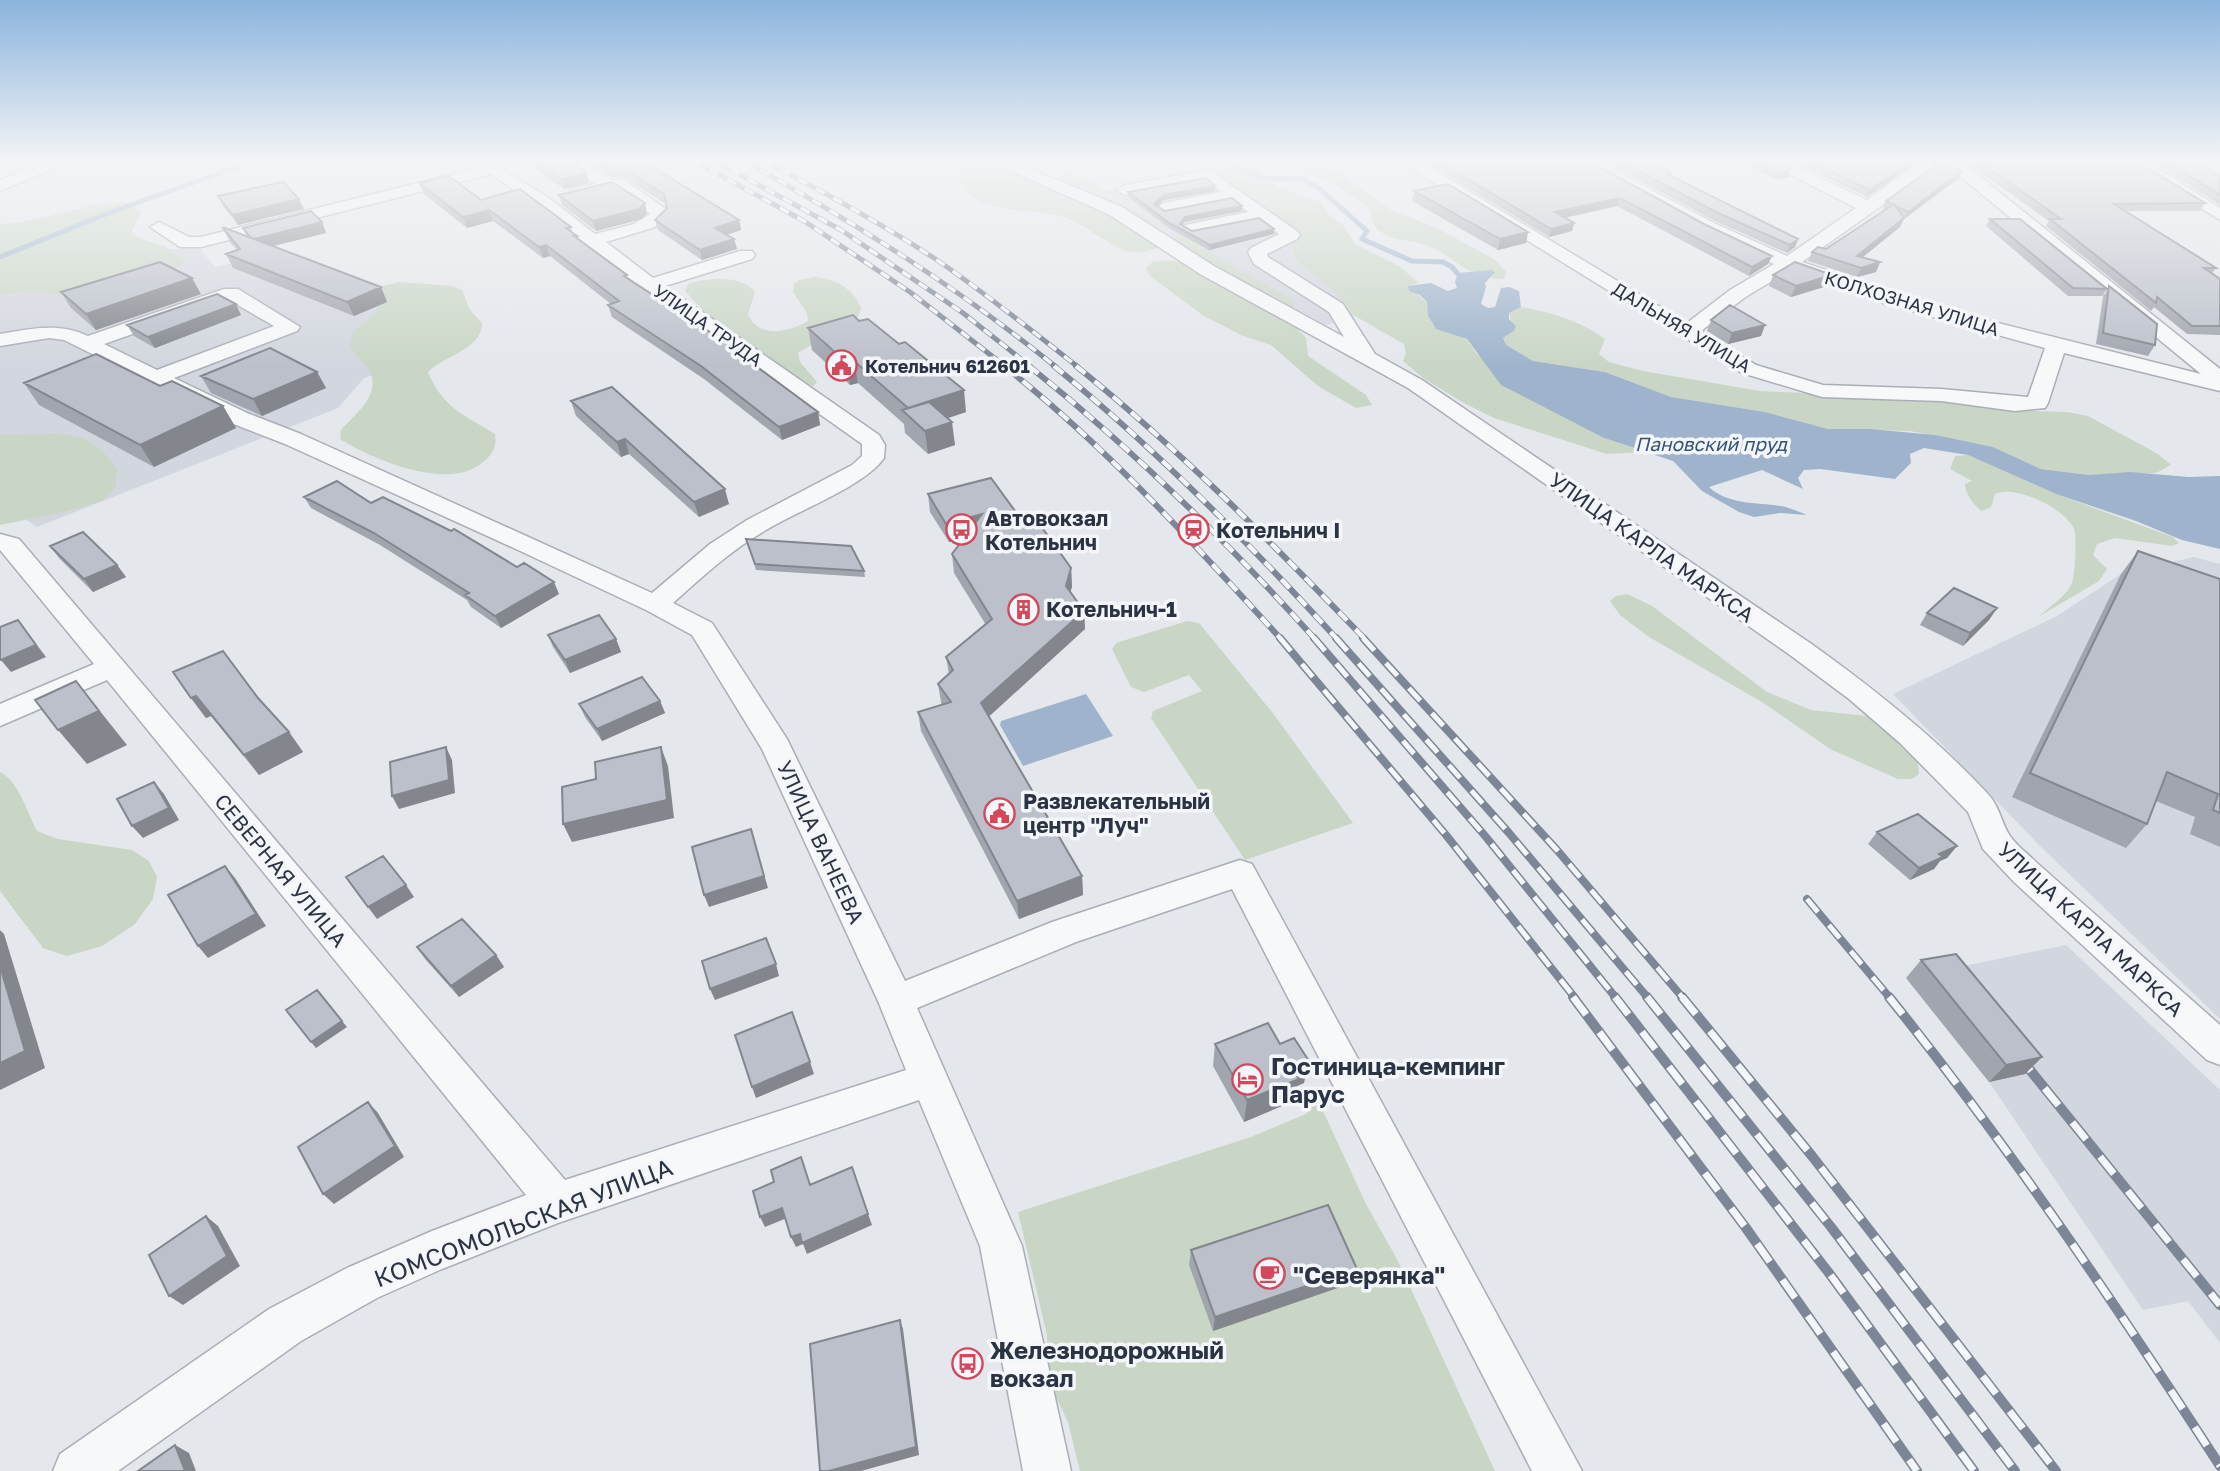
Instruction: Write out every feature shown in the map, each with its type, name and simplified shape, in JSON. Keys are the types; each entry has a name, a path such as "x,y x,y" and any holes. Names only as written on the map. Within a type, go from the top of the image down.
{"street":[{"name":"УЛИЦА ТРУДА","path":"162,229 186,243 201,242 251,229"},
{"name":"УЛИЦА ТРУДА","path":"577,229 650,285 864,433 874,445 873,458 860,470 756,525 719,549 655,604"},
{"path":"592,240 635,229"},
{"name":"УЛИЦА КАРЛА МАРКСА","path":"1143,229 1207,270 1415,384 1859,692 1911,736 1979,804 1994,840 2025,872 2220,1048"},
{"path":"1282,229 1291,235 1257,252 1260,260 1336,308 1367,358"},
{"name":"ДАЛЬНЯЯ УЛИЦА","path":"1518,229 1749,369 1822,391 2037,403 2057,344"},
{"name":"КОЛХОЗНАЯ УЛИЦА","path":"1719,229 1788,263 1902,304 2220,385"},
{"path":"1687,332 1737,294 1836,229"},
{"path":"2034,229 2220,379"},
{"path":"650,285 746,255"},
{"path":"87,343 231,293 290,327 157,377"},
{"name":"УЛИЦА ВАНЕЕВА","path":"0,340 49,332 68,334 239,418 314,449 655,604 702,629 776,747 896,1001 1001,1246 1046,1471"},
{"name":"СЕВЕРНАЯ УЛИЦА","path":"0,542 10,544 558,1203"},
{"path":"0,716 112,667"},
{"path":"896,1001 1064,932 1240,873 1558,1471"},
{"name":"КОМСОМОЛЬСКАЯ УЛИЦА","path":"77,1471 285,1325 362,1283 558,1203 928,1080"}],"shaded area":[{"path":"0,229 129,229 153,251 198,247 215,267 274,254 402,296 450,348 364,378 338,408 37,527 0,502"},
{"path":"1152,229 1280,229 1291,238 1294,258 1336,292 1355,316 1326,325 1208,263"},
{"path":"2194,557 2220,564 2220,1019 2041,847 1893,694 2057,616 2121,574"},
{"path":"2066,945 2220,1090 2220,1343 2188,1301 2143,1310 1989,1082 1906,978"}],"green space":[{"path":"0,229 133,229 130,235 166,247 186,261 179,267 146,278 73,296 32,291 0,294"},
{"path":"1087,229 1134,229 1159,247 1132,252 1115,246"},
{"path":"1280,229 1345,229 1355,244 1399,266 1419,283 1408,286 1427,303 1428,314 1434,326 1465,339 1476,353 1578,423 1604,438 1644,452 1607,454 1494,418 1462,402 1423,378 1403,361 1406,353 1404,344 1355,316 1336,293 1294,258 1291,238"},
{"path":"1378,229 1438,229 1494,259 1506,272 1504,279 1479,275 1423,244 1381,232"},
{"path":"1181,234 1195,239 1219,258 1288,297 1293,301 1294,308 1280,305 1173,242 1172,239"},
{"path":"1167,260 1182,263 1221,279 1280,314 1306,338 1308,356 1366,395 1372,405 1356,408 1318,386 1271,345 1241,335 1204,316 1150,276 1146,269 1152,262"},
{"path":"815,277 843,286 861,308 858,317 798,353 800,362 817,382 813,386 793,380 770,357 714,322 685,291 688,284 705,280 740,282 755,291 748,315 753,323 760,328 775,331 808,321 807,313 793,292 794,284 799,280"},
{"path":"399,282 452,286 462,290 470,310 482,323 480,332 469,346 428,372 447,402 495,434 492,453 469,470 451,474 412,470 372,456 340,439 341,430 368,398 373,382 371,374 350,347 353,332 374,315 379,307 378,293 383,286"},
{"path":"1521,307 1555,315 1585,327 1605,339 1599,354 1609,362 1643,371 1760,391 1990,402 2030,411 2067,412 2088,416 2158,454 2171,465 2156,473 2089,475 2041,469 1993,447 1910,431 1828,429 1765,412 1670,397 1605,372 1533,361 1506,345 1503,338 1514,331 1509,313"},
{"path":"56,434 77,437 98,447 117,469 115,489 103,501 0,525 0,435"},
{"path":"1968,455 2056,494 2173,537 2179,543 2172,546 2115,538 2097,544 2093,555 2107,569 2099,581 2038,617 2062,597 2072,583 2074,529 2069,521 2051,506 2015,492 1995,494 1991,507 1982,511 1979,509 1965,488 1965,484 1972,481 1950,469 1955,456"},
{"path":"1627,594 1652,606 1767,692 1811,710 1866,716 1880,721 1917,756 1919,774 1912,779 1898,779 1830,749 1762,702 1649,637 1620,615 1610,601 1616,596"},
{"path":"1187,621 1199,623 1272,712 1353,823 1245,860 1151,718 1153,711 1202,691 1189,675 1144,692 1131,687 1112,649 1116,643"},
{"path":"0,772 12,782 37,831 58,839 132,850 149,861 157,877 153,899 134,925 102,946 67,956 43,948 0,891"},
{"path":"1317,1098 1366,1204 1398,1261 1495,1471 1080,1471 1068,1422 1048,1380 1047,1335 1018,1212 1251,1137 1306,1114"}],"water":[{"name":"Пановский пруд","path":"1491,270 1495,272 1485,283 1481,304 1488,308 1495,307 1501,288 1509,287 1519,291 1521,307 1509,313 1509,319 1516,326 1514,331 1503,338 1506,345 1533,361 1605,372 1671,397 1765,412 1828,429 1870,429 1935,435 1993,447 2041,469 2089,475 2130,472 2189,477 2220,476 2220,549 2182,540 2056,494 1968,455 1924,448 1910,454 1911,463 1895,479 1820,469 1804,470 1798,478 1803,489 1762,470 1709,487 1733,500 1783,507 1807,515 1780,513 1754,517 1739,512 1702,491 1673,461 1604,438 1501,385 1467,339 1436,329 1428,316 1427,302 1420,295 1409,291 1408,286 1431,283 1448,291 1457,288 1455,282 1458,273"},
{"path":"1086,694 1113,736 1023,766 1000,725 1001,721"}],"building":[{"path":"224,229 381,287 347,302 226,254 240,249"},
{"path":"244,229 295,229 254,239"},
{"path":"514,229 567,229 627,275 624,276 739,351 737,352 818,412 779,427 701,366 608,305 619,301 546,245 539,247"},
{"path":"668,229 716,229 734,239 700,250"},
{"path":"1180,229 1192,231 1274,229 1210,245"},
{"path":"1481,229 1522,229 1528,232 1500,239"},
{"path":"1679,229 1714,229 1772,256 1752,267"},
{"path":"1753,229 1777,229 1798,239 1790,245"},
{"path":"1857,229 1891,229 1857,256 1880,262 1861,268 1812,252 1818,247 1826,249"},
{"path":"2002,229 2032,229 2107,289 2073,288"},
{"path":"2062,229 2153,229 2216,268 2204,268 2220,279 2220,326 2192,326 2157,297 2156,303"},
{"path":"160,262 192,278 86,314 61,292"},
{"path":"1795,262 1832,275 1796,286 1773,275"},
{"path":"2109,286 2157,324 2155,345 2103,333"},
{"path":"217,294 236,304 148,337 127,325"},
{"path":"1730,305 1765,325 1732,333 1711,320"},
{"path":"853,315 859,321 868,319 899,344 905,342 964,390 908,408 854,361 847,363 808,328"},
{"path":"270,348 317,372 253,399 201,376"},
{"path":"96,354 160,386 172,381 223,406 140,445 24,383"},
{"path":"612,387 725,489 694,502 625,439 617,442 571,401"},
{"path":"929,402 952,422 925,431 902,410"},
{"path":"991,478 1026,526 1043,529 1071,568 1066,586 1084,611 981,703 1082,876 1017,901 918,712 951,702 938,684 953,670 946,657 992,619 952,554 982,514 946,524 928,494"},
{"path":"337,481 371,503 383,497 451,531 454,529 517,567 524,563 554,582 495,616 465,595 469,593 374,533 304,497"},
{"path":"83,532 117,565 84,579 50,546"},
{"path":"746,539 851,546 864,571 755,564"},
{"path":"2138,551 2220,579 2220,813 2213,810 2218,794 2167,772 2147,824 2030,773"},
{"path":"1954,588 1997,608 1970,633 1927,613"},
{"path":"599,615 616,639 565,660 548,635"},
{"path":"18,620 36,645 1,660 0,627"},
{"path":"223,651 258,698 289,732 244,755 196,696 191,698 173,672"},
{"path":"642,677 660,701 597,729 579,704"},
{"path":"76,681 99,711 58,730 35,700"},
{"path":"446,747 449,780 392,796 390,762"},
{"path":"661,747 667,800 563,824 562,787 596,779 595,762"},
{"path":"154,782 169,808 132,826 117,799"},
{"path":"1918,814 1957,846 1939,854 1943,857 1919,868 1877,832"},
{"path":"751,829 764,876 704,895 692,847"},
{"path":"383,856 406,885 368,907 346,877"},
{"path":"225,866 256,914 198,946 168,895"},
{"path":"462,919 496,955 451,986 417,947"},
{"path":"766,938 776,964 710,989 702,961"},
{"path":"1956,954 2042,1057 2006,1065 1921,960"},
{"path":"0,966 25,1051 0,1063"},
{"path":"317,990 342,1021 311,1042 286,1010"},
{"path":"792,1012 810,1062 752,1087 735,1035"},
{"path":"1268,1023 1280,1044 1294,1038 1309,1061 1292,1069 1299,1079 1247,1100 1215,1044"},
{"path":"368,1102 395,1146 323,1194 298,1147"},
{"path":"801,1157 810,1185 852,1167 868,1214 802,1243 800,1234 791,1237 782,1208 760,1217 753,1191 774,1182 771,1170"},
{"name":"\"Северянка\"","path":"1328,1205 1357,1269 1215,1317 1191,1250"},
{"path":"206,1216 227,1256 169,1296 149,1255"},
{"path":"900,1320 916,1447 829,1471 820,1471 810,1344"},
{"path":"175,1445 185,1471 138,1471"}],"waterway":[{"path":"0,257 70,229"},
{"path":"1364,229 1367,231 1362,239 1412,261 1443,262 1452,267 1464,281"}],"railway":[{"path":"815,229 910,292 1006,367"},
{"path":"839,229 963,313 1031,367"},
{"path":"858,229 981,309 1056,367"},
{"path":"887,229 934,258 1078,367"},
{"path":"1004,366 1114,462 1281,639"},
{"path":"1029,366 1104,429 1177,496 1315,639"},
{"path":"1054,366 1129,430 1201,498 1337,639"},
{"path":"1076,366 1188,464 1365,639"},
{"path":"1280,638 1446,835 1575,998"},
{"path":"1314,638 1486,837 1616,998"},
{"path":"1336,638 1509,833 1648,998"},
{"path":"1363,638 1557,850 1683,998"},
{"path":"1807,899 1890,998"},
{"path":"1573,997 1746,1228 1917,1471"},
{"path":"1615,997 1829,1273 1974,1471"},
{"path":"1647,997 1831,1227 2015,1471"},
{"path":"1682,997 1812,1156 2056,1471"},
{"path":"1889,997 2019,1168 2220,1466"},
{"path":"2017,1054 2220,1305"}],"place":[{"name":"Котельнич 612601","path":"842,366"},
{"name":"Автовокзал Котельнич","path":"962,530"},
{"name":"Котельнич I","path":"1193,530"},
{"name":"Котельнич-1","path":"1023,609"},
{"name":"Развлекательный центр \"Луч\"","path":"1000,813"},
{"name":"Гостиница-кемпинг Парус","path":"1248,1079"},
{"name":"\"Северянка\"","path":"1270,1274"},
{"name":"Железнодорожный вокзал","path":"967,1363"}]}
